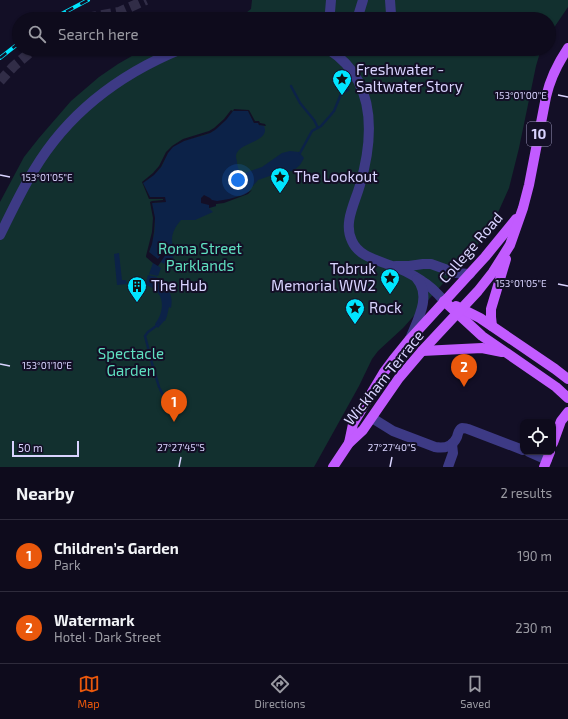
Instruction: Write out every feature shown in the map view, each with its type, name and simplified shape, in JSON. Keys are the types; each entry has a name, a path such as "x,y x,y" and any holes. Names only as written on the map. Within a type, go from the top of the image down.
{"main road":[{"name":"College Road","path":"460,311 493,272 510,245 529,185 548,86 558,64 568,48"},
{"name":"College Road","path":"444,301 470,274 520,214"},
{"name":"10","path":"492,326 491,309 510,245"},
{"path":"444,301 460,311 482,336 556,386 568,398"},
{"name":"Wickham Terrace","path":"349,444 353,424 384,372 410,338 444,301"},
{"path":"460,311 476,315 568,379"},
{"name":"Wickham Terrace","path":"333,467 349,444 363,430 372,418 399,378 460,311"},
{"path":"422,351 482,348 507,353"},
{"path":"556,434 561,421 568,412"}],"street":[{"path":"330,12 331,0"},
{"path":"359,12 363,0"},
{"path":"390,0 391,12"},
{"path":"0,235 34,170 52,144 67,126 96,98 116,83 138,69 164,56"},
{"path":"336,56 346,64 360,83 369,116 366,160 348,224 352,241 357,249 370,257 394,266 424,281 444,301"},
{"path":"394,266 431,264 456,273 470,274"},
{"path":"410,338 420,312 424,296 423,289 418,280 412,275"},
{"path":"372,418 393,431 435,447 444,448 452,444 456,439 459,430 464,428 520,449"},
{"path":"448,467 453,453 452,444"},
{"path":"536,455 547,460"}],"green space":[{"path":"252,0 568,0 568,7 556,25 556,12 247,12 251,9"},
{"name":"Roma Street Parklands","path":"132,56 539,56 509,188 492,226 475,248 403,328 378,351 372,359 359,386 314,467 0,467 0,202 24,157 39,138 71,101 99,77"}],"water":[{"path":"233,111 248,111 254,123 264,126 265,131 259,139 238,151 236,158 241,173 262,167 282,153 290,151 299,152 304,158 300,165 293,171 281,172 258,180 247,193 209,208 213,212 195,220 181,220 173,234 172,262 170,265 166,260 164,264 161,262 158,266 161,268 158,276 149,274 153,263 149,259 149,256 155,227 152,203 165,202 165,197 150,197 143,183 160,169 173,147 185,140 212,132 222,124"},
{"path":"119,253 122,280 126,280 127,284 117,285 114,254"},
{"path":"148,275 157,277 157,279 164,285 171,295 171,308 169,307 165,321 158,328 155,324 161,313 162,301 157,291 145,285"}],"pier":[{"path":"234,109 249,110 255,121 259,121 266,126 254,123 248,111 233,111"},
{"path":"231,110 233,111 226,120 210,133 184,141 173,147 168,153 161,167 154,175 143,183 150,197 165,197 166,202 152,203 155,218 152,244 149,252 158,259 165,249 168,251 173,243 175,246 175,249 174,248 169,255 166,254 158,266 146,257 152,232 153,218 150,202 163,199 149,199 142,182 159,166 166,152 172,146 183,139 209,131 224,119"},
{"path":"252,190 248,194 224,203 216,204 216,206 209,208 209,205 201,203 201,198 204,195 217,201 240,196"}],"waterway":[{"path":"366,85 372,88"},
{"path":"291,86 300,103 314,120 318,128"},
{"path":"300,153 312,131 321,126 329,117 334,111 341,94 348,90"},
{"path":"159,324 145,336 159,387"},
{"path":"160,389 165,399"}],"tunnel":[{"path":"119,12 146,0"},
{"path":"0,81 26,56"}],"railway":[{"path":"65,12 88,0"},
{"path":"0,58 12,49"}],"place":[{"name":"Freshwater - Saltwater Story","path":"342,96"},
{"name":"The Lookout","path":"280,194"},
{"name":"Tobruk Memorial WW2","path":"390,295"},
{"name":"The Hub","path":"137,303"},
{"name":"Rock","path":"355,325"},
{"name":"Watermark","path":"464,387"},
{"name":"Children’s Garden","path":"174,422"}],"park label":[{"name":"Spectacle Garden","path":"131,362"}]}
